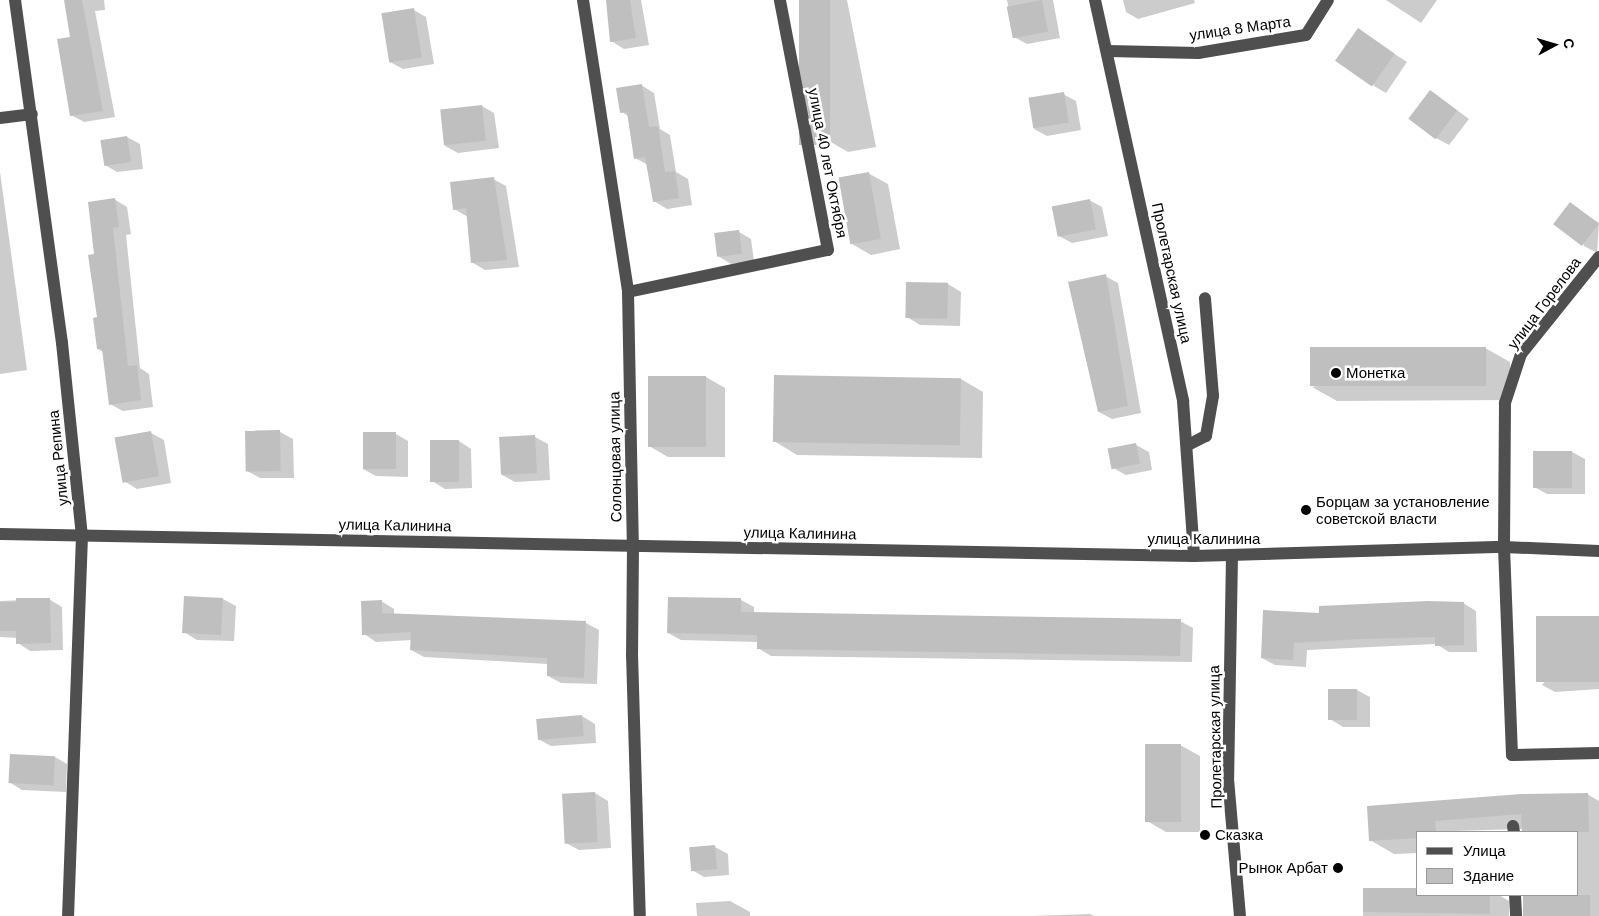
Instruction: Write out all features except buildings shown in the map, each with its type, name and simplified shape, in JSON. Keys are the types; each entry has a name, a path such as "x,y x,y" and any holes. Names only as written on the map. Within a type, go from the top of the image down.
{"street":[{"name":"улица Репина","path":"15,0 32,114 64,362 82,536 68,916"},
{"name":"Солонцовая улица","path":"583,0 628,292 634,546 632,654 640,916"},
{"name":"улица 40 лет Октября","path":"628,292 828,250 780,0"},
{"name":"Пролетарская улица","path":"1095,0 1108,52 1183,401 1188,445 1194,556"},
{"name":"улица 8 Марта","path":"1108,52 1198,53 1306,35 1328,0"},
{"path":"0,118 32,114"},
{"name":"улица Горелова","path":"1599,257 1548,319 1518,362 1505,403 1504,547 1512,755 1599,753"},
{"path":"1188,445 1206,436 1213,396 1205,298"},
{"name":"улица Калинина","path":"0,534 1194,556 1504,547 1599,551"},
{"name":"Пролетарская улица","path":"1232,556 1228,779 1240,916"},
{"path":"1515,896 1516,916"}],"place":[{"name":"Монетка","path":"1336,373"},
{"name":"Борцам за установление советской власти","path":"1306,510"},
{"name":"Сказка","path":"1205,835"},
{"name":"Рынок Арбат","path":"1338,868"}]}
